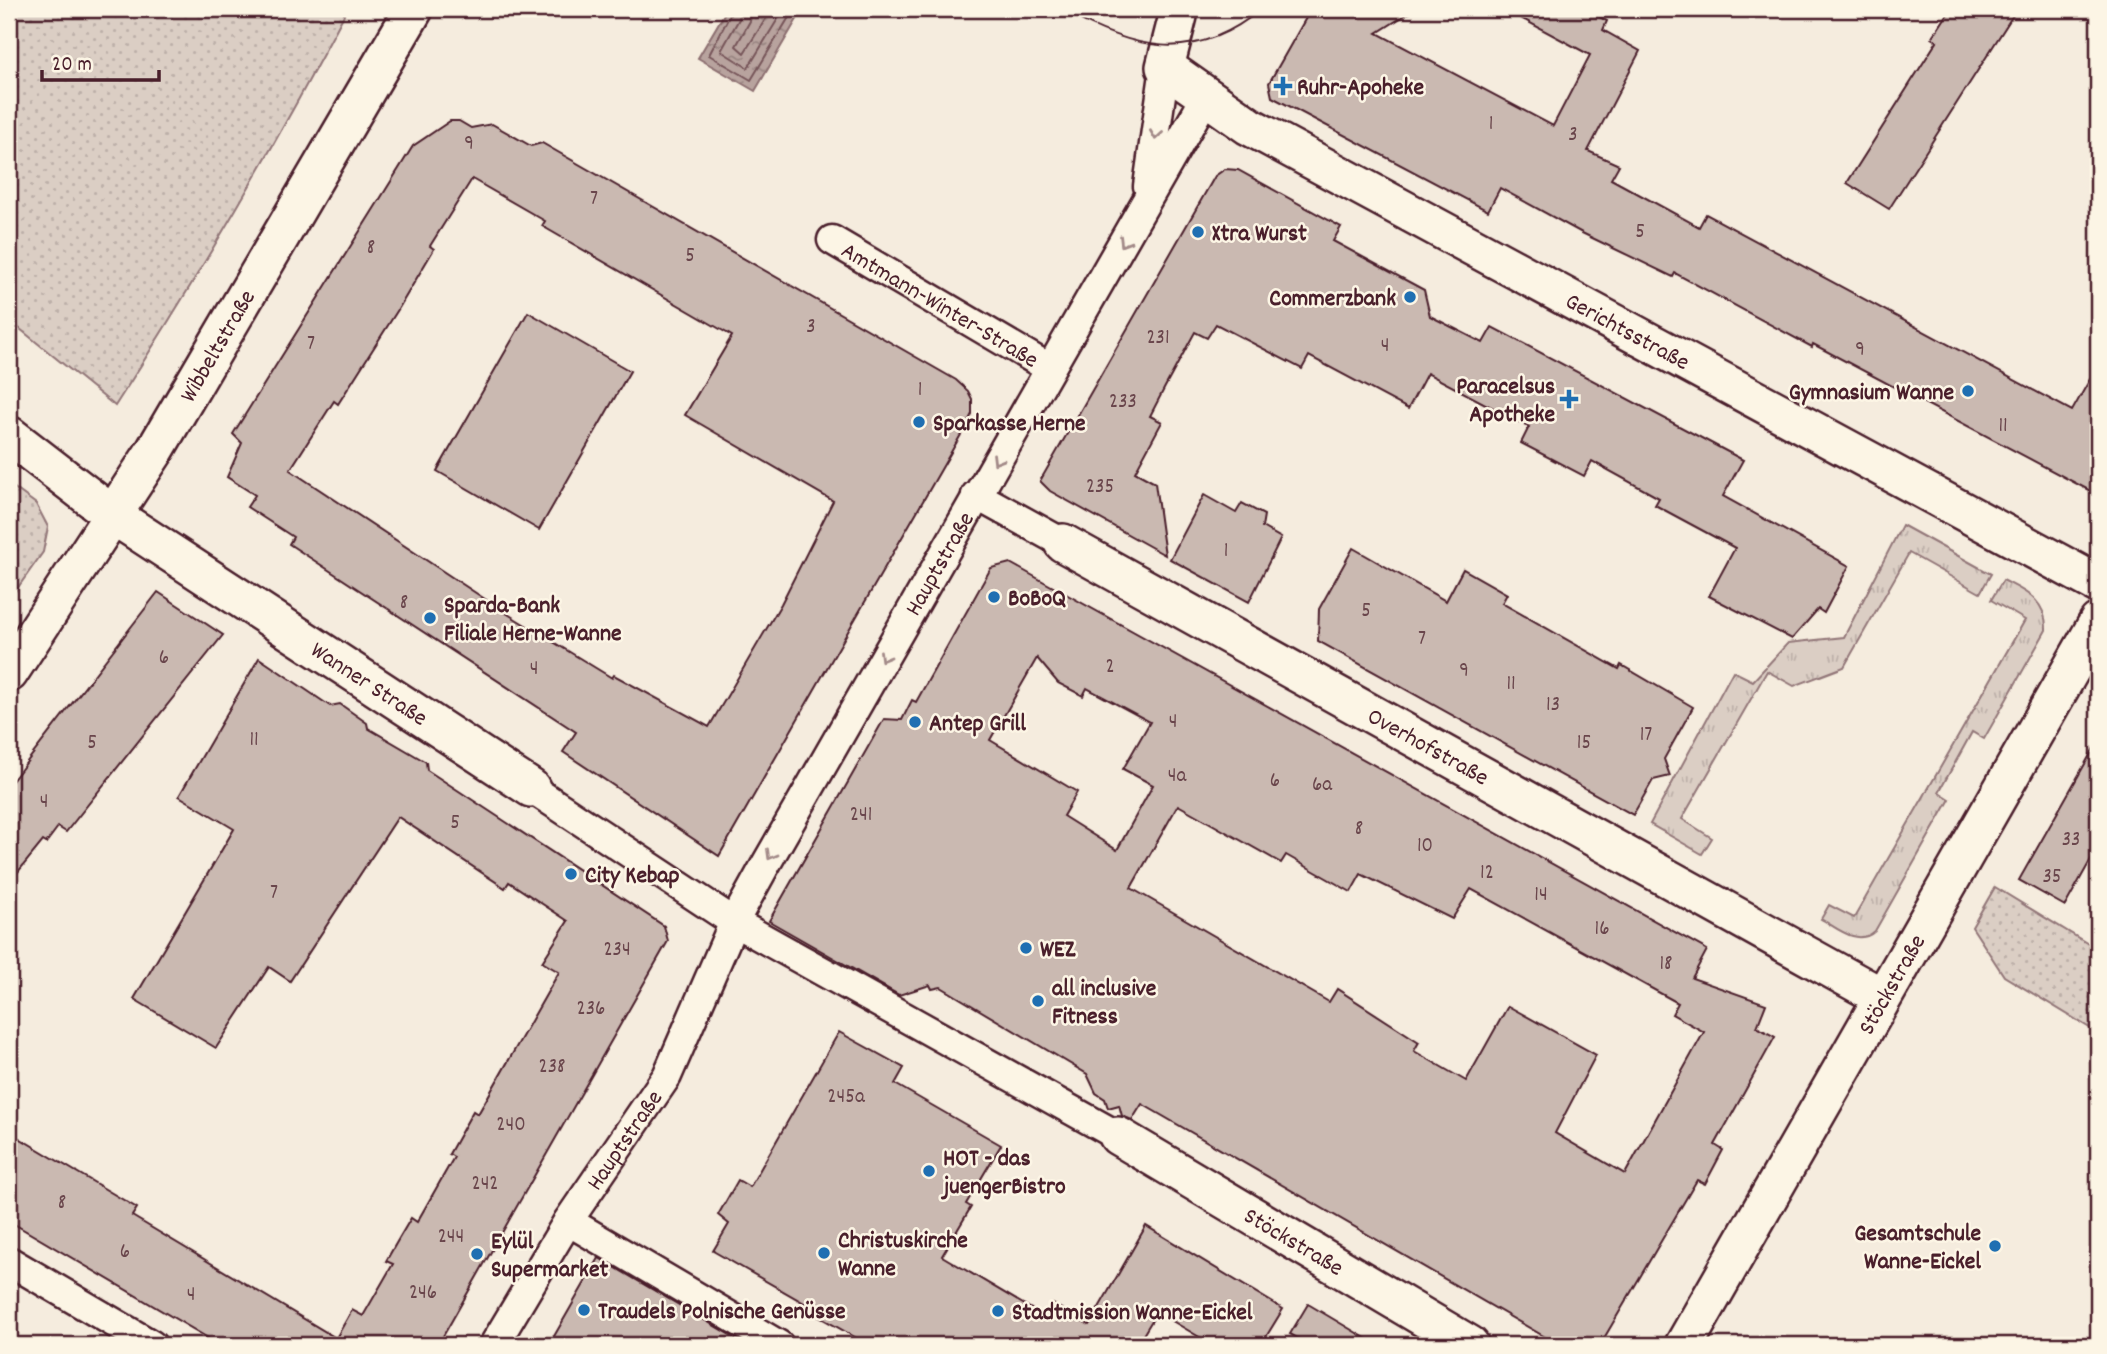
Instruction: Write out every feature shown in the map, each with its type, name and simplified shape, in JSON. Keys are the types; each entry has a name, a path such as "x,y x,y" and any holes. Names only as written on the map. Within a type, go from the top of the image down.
{"street":[{"name":"Wibbeltstraße","path":"9,673 114,516 281,239 414,9"},
{"name":"Gerichtsstraße","path":"1171,44 1206,97 1249,126 2098,584"},
{"name":"Hauptstraße","path":"1146,204 1171,44"},
{"name":"Hauptstraße","path":"494,1345 568,1221 667,1076 734,922 1206,97"},
{"name":"Amtmann-Winter-Straße","path":"832,240 1049,368"},
{"name":"Wanner Straße","path":"9,435 114,516 734,922"},
{"name":"Overhofstraße","path":"976,495 1882,996"},
{"name":"Stöckstraße","path":"1684,1345 1761,1215 1882,996 2098,622"},
{"path":"734,922 1118,1136"},
{"name":"Stöckstraße","path":"1118,1136 1470,1345"},
{"path":"568,1221 779,1345"},
{"path":"9,1261 152,1345"}],"green space":[{"path":"9,9 347,9 236,210 115,406 9,320"},
{"path":"9,484 36,504 48,527 43,552 9,600"},
{"path":"1902,525 1991,574 1980,593 1909,553 1844,667 1794,686 1767,671 1682,819 1712,838 1702,854 1650,824 1733,671 1753,681 1788,643 1844,637"},
{"path":"2003,580 2034,598 2043,611 2046,630 1984,739 1972,732 1939,792 1950,799 1875,931 1855,937 1841,931 1821,919 1829,905 1854,918 2025,620 1991,600"},
{"path":"1995,887 2098,950 2098,1033 2004,976 1972,927"}],"water":[{"path":"727,9 803,9 755,91 698,58"}],"building":[{"path":"1311,9 1415,9 1377,33 1553,126 1590,55 1504,9 1585,9 1607,21 1603,30 1640,51 1588,151 1619,165 1611,179 1699,227 1706,214 2072,411 2098,365 2098,495 1675,273 1673,277 1582,233 1500,188 1488,211 1272,97 1269,83"},
{"path":"1951,9 2017,9 1889,209 1847,183 1937,41 1932,38"},
{"path":"450,121 459,121 471,128 492,124 531,146 542,143 956,380 972,399 972,414 966,426 719,856 563,752 576,732 289,544 293,537 247,507 255,495 227,477 242,443 233,434 413,146","holes":["472,179 545,221 542,226 732,336 685,415 833,501 781,604 709,727 614,675 612,678 506,613 290,470 334,401 338,404 399,308 434,249 430,246"]},
{"path":"1225,169 1238,170 1341,227 1333,241 1424,290 1430,316 1483,343 1492,327 1743,460 1723,496 1849,566 1824,613 1818,609 1792,639 1709,596 1735,548 1655,505 1659,498 1592,461 1584,476 1521,443 1529,427 1427,373 1408,409 1309,356 1302,369 1216,324 1207,338 1195,332 1150,416 1162,422 1135,472 1155,483 1165,555 1050,491 1040,481 1215,176"},
{"path":"528,312 630,371 539,530 437,471"},
{"path":"1204,495 1236,513 1242,503 1264,515 1262,527 1281,538 1249,602 1170,559"},
{"path":"1353,548 1446,601 1463,569 1507,594 1502,603 1619,669 1621,665 1693,707 1664,759 1670,776 1653,780 1633,815 1318,641 1319,609"},
{"path":"1010,563 1707,950 1692,978 1766,1004 1757,1027 1775,1037 1715,1145 1723,1150 1705,1184 1697,1180 1600,1345 1559,1345 1142,1104 1132,1120 1122,1116 1119,1105 1108,1108 1105,1099 1096,1093 1087,1074 941,987 932,989 930,985 899,995 769,921 884,719 902,720 912,700 916,702 991,568","holes":["1037,658 1058,683 1083,696 1087,688 1150,722 1123,769 1153,785 1117,850 1063,816 1077,792 990,740","1178,805 1281,863 1286,855 1351,892 1361,874 1452,919 1471,889 1678,1003 1672,1014 1704,1032 1625,1174 1555,1133 1596,1055 1508,1006 1466,1081 1414,1051 1419,1042 1337,989 1329,1002 1131,888"]},
{"path":"158,592 223,635 66,832 58,827 9,883 9,785"},
{"path":"259,658 330,706 340,704 367,723 368,728 426,762 427,770 664,926 668,941 438,1345 220,1345 9,1221 9,1132 137,1208 132,1216 336,1338 352,1310 363,1316 393,1264 386,1261 411,1218 417,1222 454,1157 449,1154 473,1111 478,1114 559,972 542,962 568,921 509,882 505,888 398,817 290,981 269,967 216,1048 134,999 234,829 179,796"},
{"path":"2098,741 2098,847 2065,906 2019,880"},
{"path":"839,1032 904,1068 895,1084 1001,1145 966,1204 971,1207 942,1256 1045,1317 1053,1304 1089,1325 1146,1226 1283,1309 1261,1345 1213,1345 1157,1312 1137,1345 869,1345 809,1311 811,1307 713,1251 729,1224 718,1215 738,1180 750,1187"},
{"path":"599,1258 747,1345 549,1345"},
{"path":"1308,1304 1377,1345 1310,1345 1290,1334"}],"tram line":[{"path":"1060,9 1112,34 1137,42 1162,45 1186,45 1211,39 1236,27 1261,9"},
{"path":"1117,9 1162,16 1206,9"}],"place":[{"name":"Ruhr-Apoheke","path":"1283,86"},
{"name":"Xtra Wurst","path":"1198,232"},
{"name":"Commerzbank","path":"1410,297"},
{"name":"Gymnasium Wanne","path":"1968,391"},
{"name":"Paracelsus Apotheke","path":"1569,399"},
{"name":"Sparkasse Herne","path":"919,422"},
{"name":"BoBoQ","path":"994,597"},
{"name":"Sparda-Bank Filiale Herne-Wanne","path":"430,618"},
{"name":"Antep Grill","path":"915,722"},
{"name":"City Kebap","path":"571,874"},
{"name":"WEZ","path":"1026,948"},
{"name":"all inclusive Fitness","path":"1038,1001"},
{"name":"HOT - das juengerBistro","path":"929,1171"},
{"name":"Gesamtschule Wanne-Eickel","path":"1995,1246"},
{"name":"Christuskirche Wanne","path":"824,1253"},
{"name":"Eylül Supermarket","path":"477,1254"},
{"name":"Traudels Polnische Genüsse","path":"584,1310"},
{"name":"Stadtmission Wanne-Eickel","path":"998,1311"}]}
